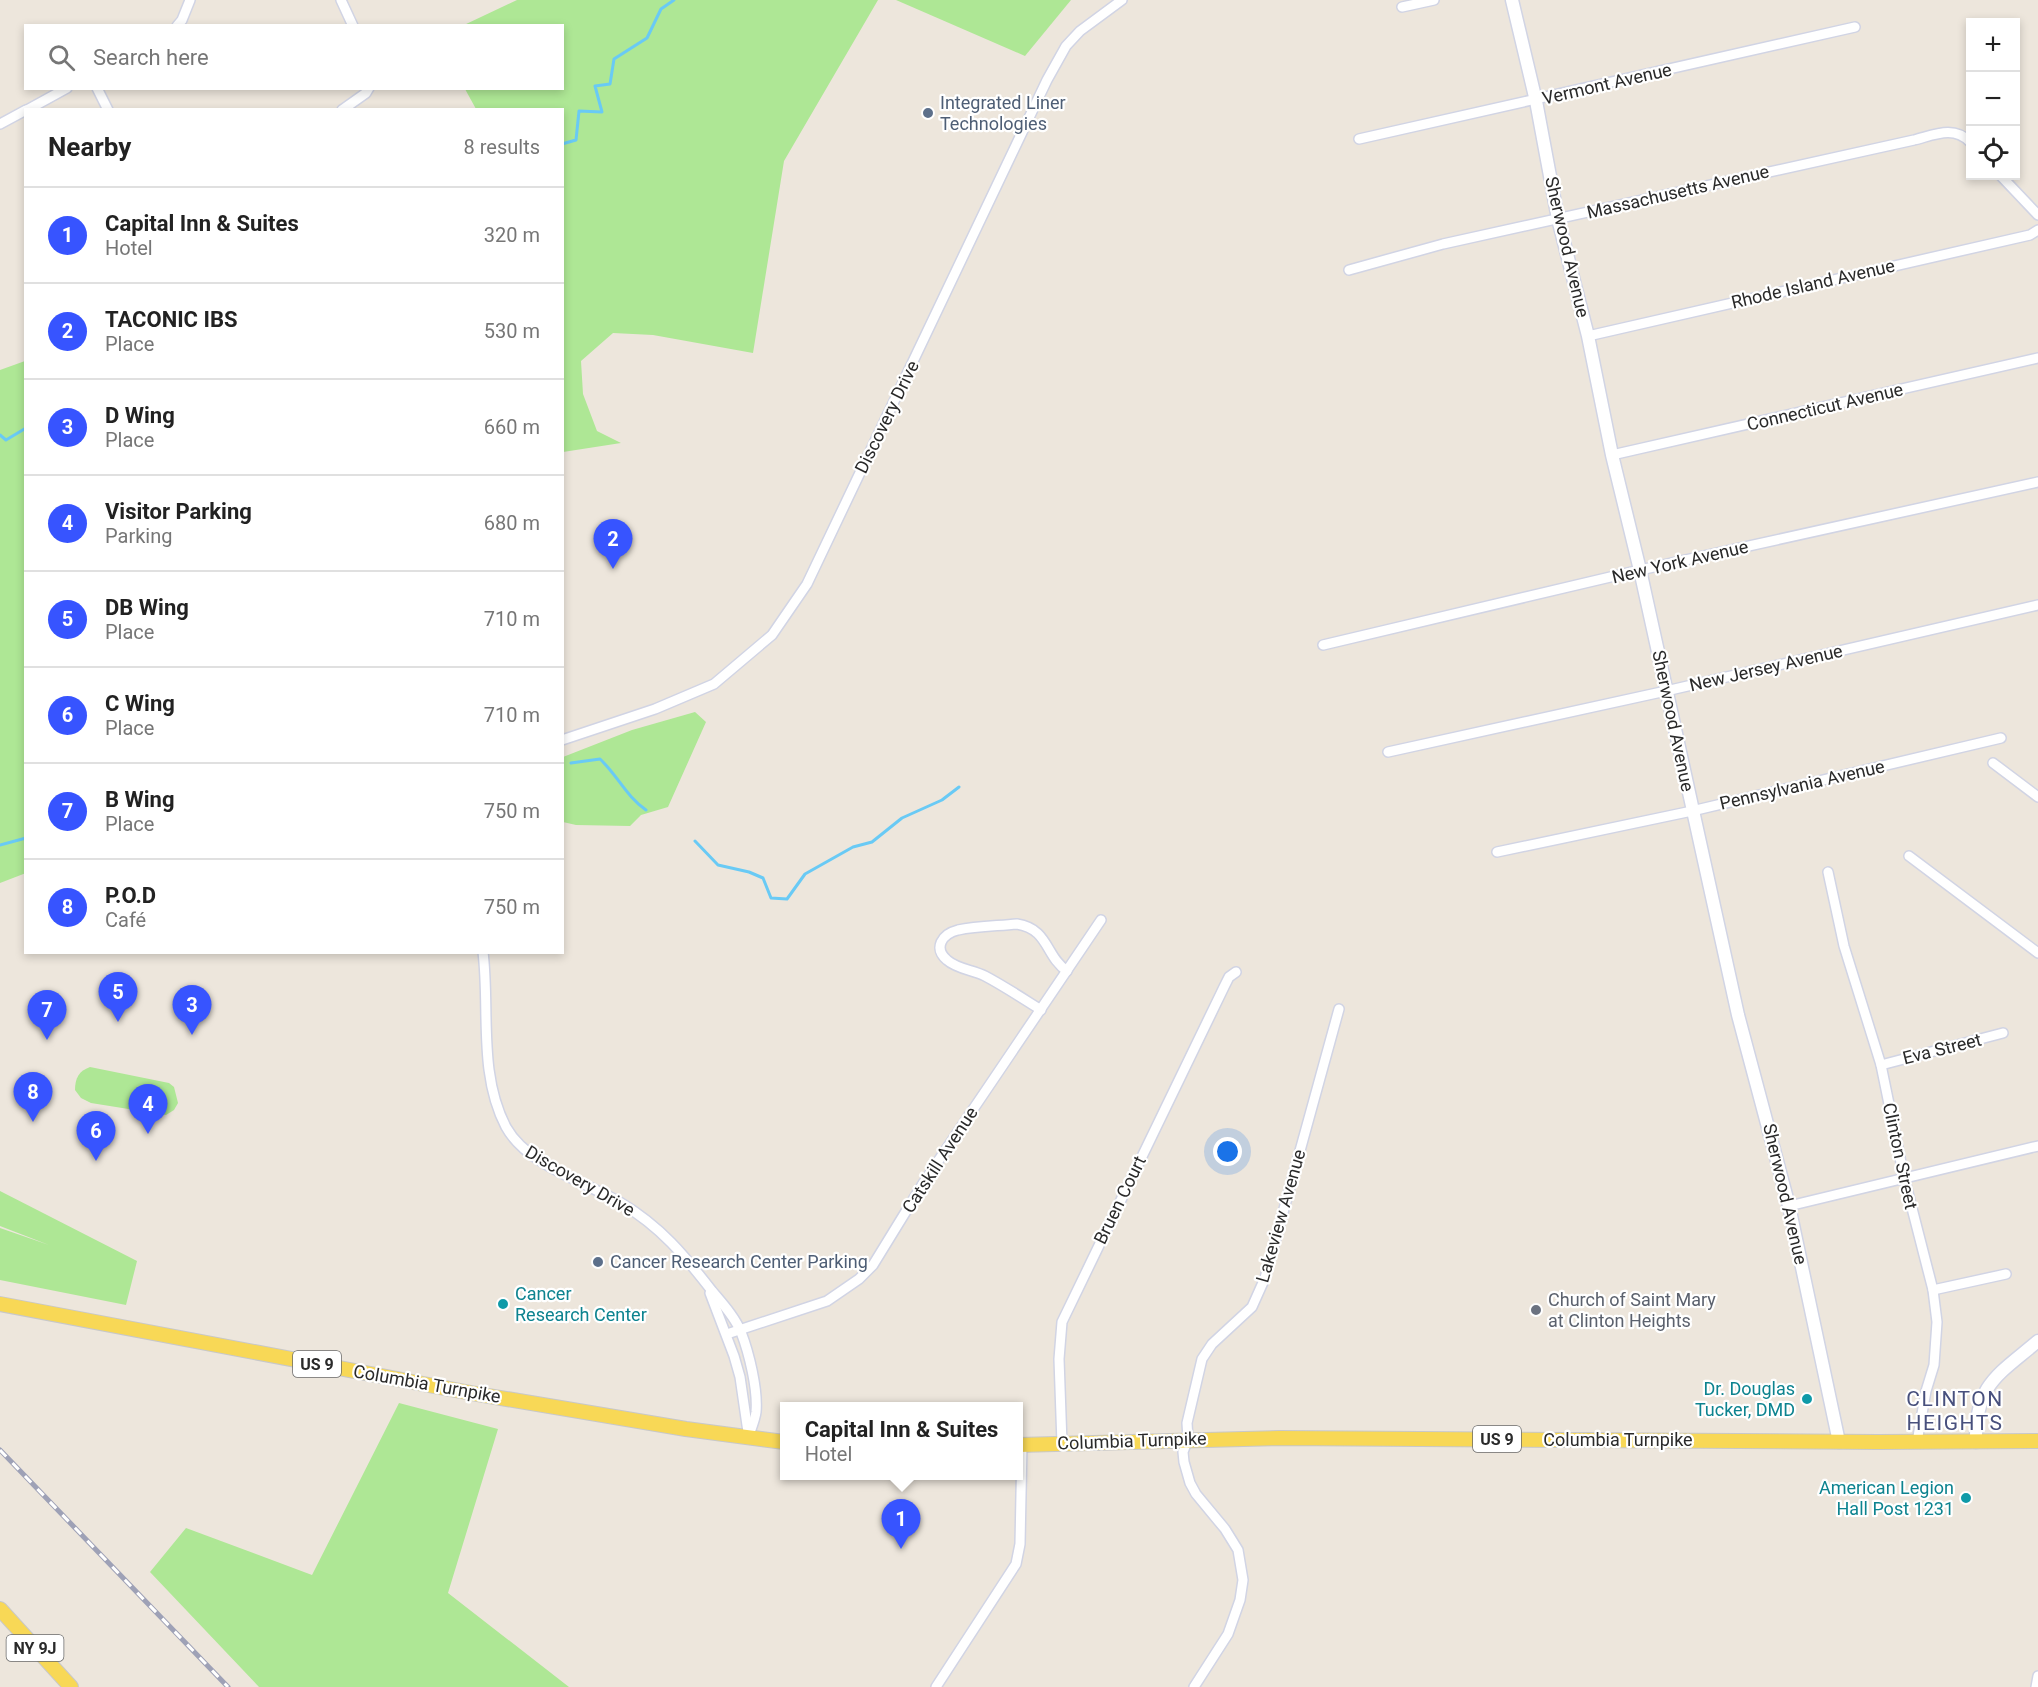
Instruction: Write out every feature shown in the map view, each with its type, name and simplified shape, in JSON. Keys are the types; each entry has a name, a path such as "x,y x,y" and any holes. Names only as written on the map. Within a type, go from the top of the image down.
{"main road":[{"name":"Columbia Turnpike","path":"0,1304 471,1393 658,1425 780,1442"},
{"name":"Columbia Turnpike","path":"1023,1445 1289,1438 2038,1441"},
{"name":"NY 9J","path":"0,1609 71,1687"}],"street":[{"path":"179,24 190,0"},
{"path":"341,0 352,24"},
{"name":"Discovery Drive","path":"564,739 656,709 714,684 772,635 807,584 1047,80 1066,46 1080,31 1122,0"},
{"path":"1402,7 1434,0"},
{"name":"Sherwood Avenue","path":"1512,0 1536,101 1558,219 1588,336 1612,455 1640,570 1738,1015 1789,1206 1839,1442"},
{"name":"Vermont Avenue","path":"1359,140 1855,27"},
{"path":"30,108 63,90"},
{"path":"98,90 107,108"},
{"path":"345,108 368,90"},
{"path":"0,124 24,111"},
{"name":"Massachusetts Avenue","path":"1349,270 1443,244 1944,132 1960,134 1966,138"},
{"path":"2005,180 2038,215"},
{"name":"Rhode Island Avenue","path":"1588,336 2030,235 2038,230"},
{"name":"Connecticut Avenue","path":"1612,455 2038,358"},
{"name":"New York Avenue","path":"1323,645 1640,570 2038,482"},
{"name":"New Jersey Avenue","path":"1388,752 1666,691 2038,605"},
{"name":"Pennsylvania Avenue","path":"1497,852 1692,811 2001,738"},
{"path":"1993,764 2038,797"},
{"path":"1909,856 2038,953"},
{"name":"Clinton Street","path":"1828,872 1844,946 1881,1065 1904,1177 1933,1290 1937,1322 1934,1365 1926,1391 1917,1442"},
{"name":"Catskill Avenue","path":"727,1334 827,1301 852,1285 873,1265 924,1182 1101,920"},
{"path":"1041,1010 983,975 951,963 942,954 940,948 942,939 956,930 1017,924 1026,926 1042,937 1061,967 1067,971"},
{"name":"Discovery Drive","path":"483,954 493,1093 506,1127 519,1145 529,1153 626,1206 663,1232 681,1250 740,1330 754,1384 756,1411 748,1438"},
{"name":"Bruen Court","path":"1062,1444 1059,1359 1062,1322 1224,987 1229,977 1236,972"},
{"name":"Lakeview Avenue","path":"1194,1687 1228,1634 1240,1600 1243,1580 1238,1550 1190,1483 1183,1452 1188,1439 1187,1423 1202,1359 1212,1344 1251,1307 1265,1278 1338,1009"},
{"name":"Eva Street","path":"1881,1065 2003,1034"},
{"path":"1789,1206 2038,1146"},
{"path":"1933,1290 2006,1274"},
{"name":"Discovery Drive","path":"705,1282 727,1334 740,1377 748,1438"},
{"path":"1976,1442 1976,1421 1984,1391 1995,1378 2038,1341"},
{"path":"936,1687 1016,1564 1020,1536 1020,1480"},
{"path":"2036,1687 2038,1676"}],"green space":[{"path":"517,0 878,0 784,161 753,353 653,335 613,333 581,361 583,394 597,431 621,443 564,452 564,108 475,108 466,90 564,90 564,24 466,24"},
{"path":"896,0 1071,0 1025,56"},
{"path":"24,361 24,874 0,883 0,370"},
{"path":"695,712 706,722 668,807 641,815 630,826 576,825 564,822 564,757 632,730"},
{"path":"90,1067 169,1083 174,1087 178,1103 174,1110 166,1115 91,1103 81,1098 75,1090 78,1075"},
{"path":"0,1191 137,1261 126,1305 0,1280 0,1228 49,1245 0,1226"},
{"path":"399,1403 498,1429 448,1593 569,1687 259,1687 150,1572 186,1528 312,1575"}],"waterway":[{"path":"564,143 576,140 579,111 602,112 595,86 610,84 614,59 647,38 661,9 674,0"},
{"path":"0,435 6,440 24,429"},
{"path":"571,763 600,759 633,799 646,810"},
{"path":"695,841 718,865 749,872 763,878 771,898 787,899 805,874 853,847 872,842 902,818 942,800 959,787"},
{"path":"0,845 24,839"}],"railway":[{"path":"0,1450 228,1687"}],"place":[{"name":"Integrated Liner Technologies","path":"928,113"},
{"name":"TACONIC IBS","path":"613,569"},
{"name":"DB Wing","path":"118,1022"},
{"name":"D Wing","path":"192,1035"},
{"name":"B Wing","path":"47,1040"},
{"name":"P.O.D","path":"33,1122"},
{"name":"Visitor Parking","path":"148,1134"},
{"name":"C Wing","path":"96,1161"},
{"name":"Cancer Research Center Parking","path":"598,1262"},
{"name":"Cancer Research Center","path":"503,1304"},
{"name":"Church of Saint Mary at Clinton Heights","path":"1536,1310"},
{"name":"Dr. Douglas Tucker, DMD","path":"1807,1399"},
{"name":"American Legion Hall Post 1231","path":"1966,1498"},
{"name":"Capital Inn & Suites","path":"901,1549"}],"district":[{"name":"CLINTON HEIGHTS","path":"1955,1411"}]}
